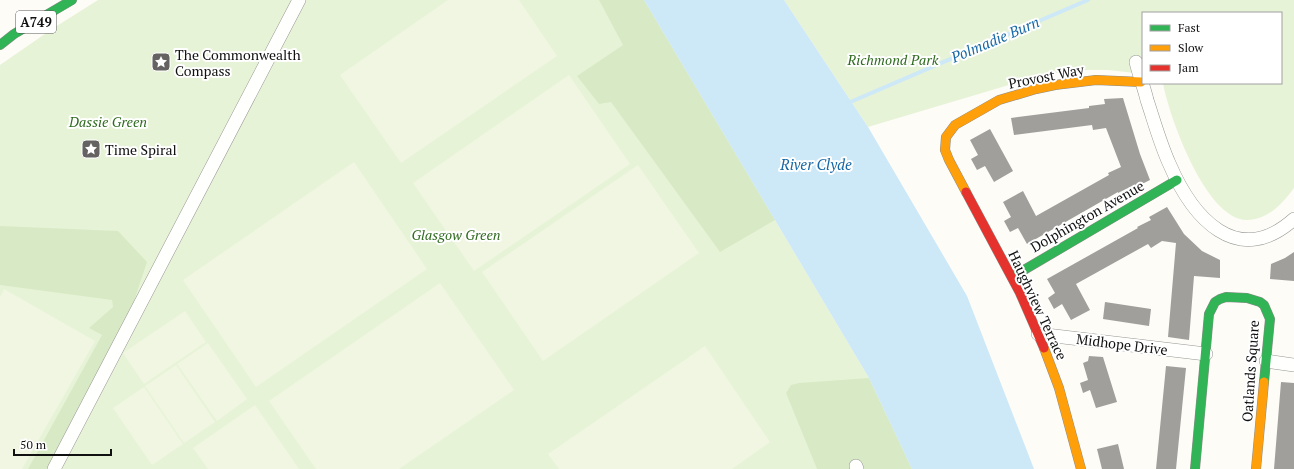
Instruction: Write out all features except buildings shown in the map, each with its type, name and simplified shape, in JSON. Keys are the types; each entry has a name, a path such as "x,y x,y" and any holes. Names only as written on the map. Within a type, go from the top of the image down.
{"street":[{"name":"A749","path":"0,45 14,34 72,0"},
{"path":"54,469 299,0"},
{"path":"1136,62 1140,82 1160,144 1187,197 1210,224 1223,234 1245,240 1262,238 1276,232 1294,219"},
{"name":"Provost Way","path":"949,160 945,152 944,143 949,130 955,124 999,100 1036,89 1075,82 1096,80 1140,82"},
{"name":"Haughview Terrace","path":"949,160 1012,277 1038,334 1059,388 1081,469"},
{"name":"Dolphington Avenue","path":"1012,277 1177,180"},
{"name":"Oatlands Square","path":"1195,469 1209,314 1216,301 1227,296 1254,299 1264,305 1270,319 1256,469"},
{"name":"Midhope Drive","path":"1038,334 1206,354"},
{"path":"1266,361 1294,365"}],"green space":[{"name":"Glasgow Green","path":"98,0 644,0 869,378 912,469 0,469 0,65 52,29"},
{"path":"448,0 519,0 557,56 401,163 340,75"},
{"path":"599,0 644,0 775,220 720,252 611,102 599,104 577,76 623,45"},
{"name":"Richmond Park","path":"784,0 1294,0 1294,188 1280,205 1262,217 1247,220 1232,216 1217,203 1204,186 1181,141 1163,84 1282,84 1282,12 1142,12 1142,76 1135,73 1108,70 1077,70 1042,75 868,127"},
{"path":"569,75 630,164 474,271 413,183"},
{"path":"354,162 427,269 256,387 183,280"},
{"path":"638,165 699,253 543,361 482,272"},
{"path":"0,226 118,231 147,262 133,304 57,469 28,469 102,335 89,328 113,307 112,300 0,285"},
{"path":"440,283 514,390 399,469 316,469 269,401"},
{"path":"4,289 95,341 22,469 0,469 0,297"},
{"path":"185,311 206,342 144,384 123,353"},
{"path":"208,343 247,399 217,421 177,364"},
{"path":"705,346 770,442 732,469 559,469 548,454"},
{"path":"176,365 215,422 184,443 145,386"},
{"path":"869,378 912,469 817,469 786,393 791,385 799,383"},
{"path":"144,387 183,444 152,465 113,408"},
{"path":"255,405 299,469 208,469 193,448"}],"water":[{"name":"River Clyde","path":"644,0 784,0 868,127 967,296 1034,469 912,469 869,378"}],"waterway":[{"name":"Polmadie Burn","path":"848,103 1088,0"}],"traffic: fast":[{"path":"0,45 14,34 72,0"},
{"path":"1012,277 1177,180"},
{"path":"1195,469 1209,314 1215,302 1220,299 1226,297 1247,298 1260,302 1264,305 1270,319 1264,382"}],"traffic: slow":[{"path":"966,192 945,150 946,137 955,125 999,100 1036,89 1096,80 1141,82"},
{"path":"1044,348 1059,388 1081,469"},
{"path":"1256,469 1264,382"}],"traffic: jam":[{"path":"966,192 1020,293 1044,348"}],"place":[{"name":"The Commonwealth Compass","path":"161,62"},
{"name":"Time Spiral","path":"91,149"}],"park label":[{"name":"Dassie Green","path":"108,121"}]}
